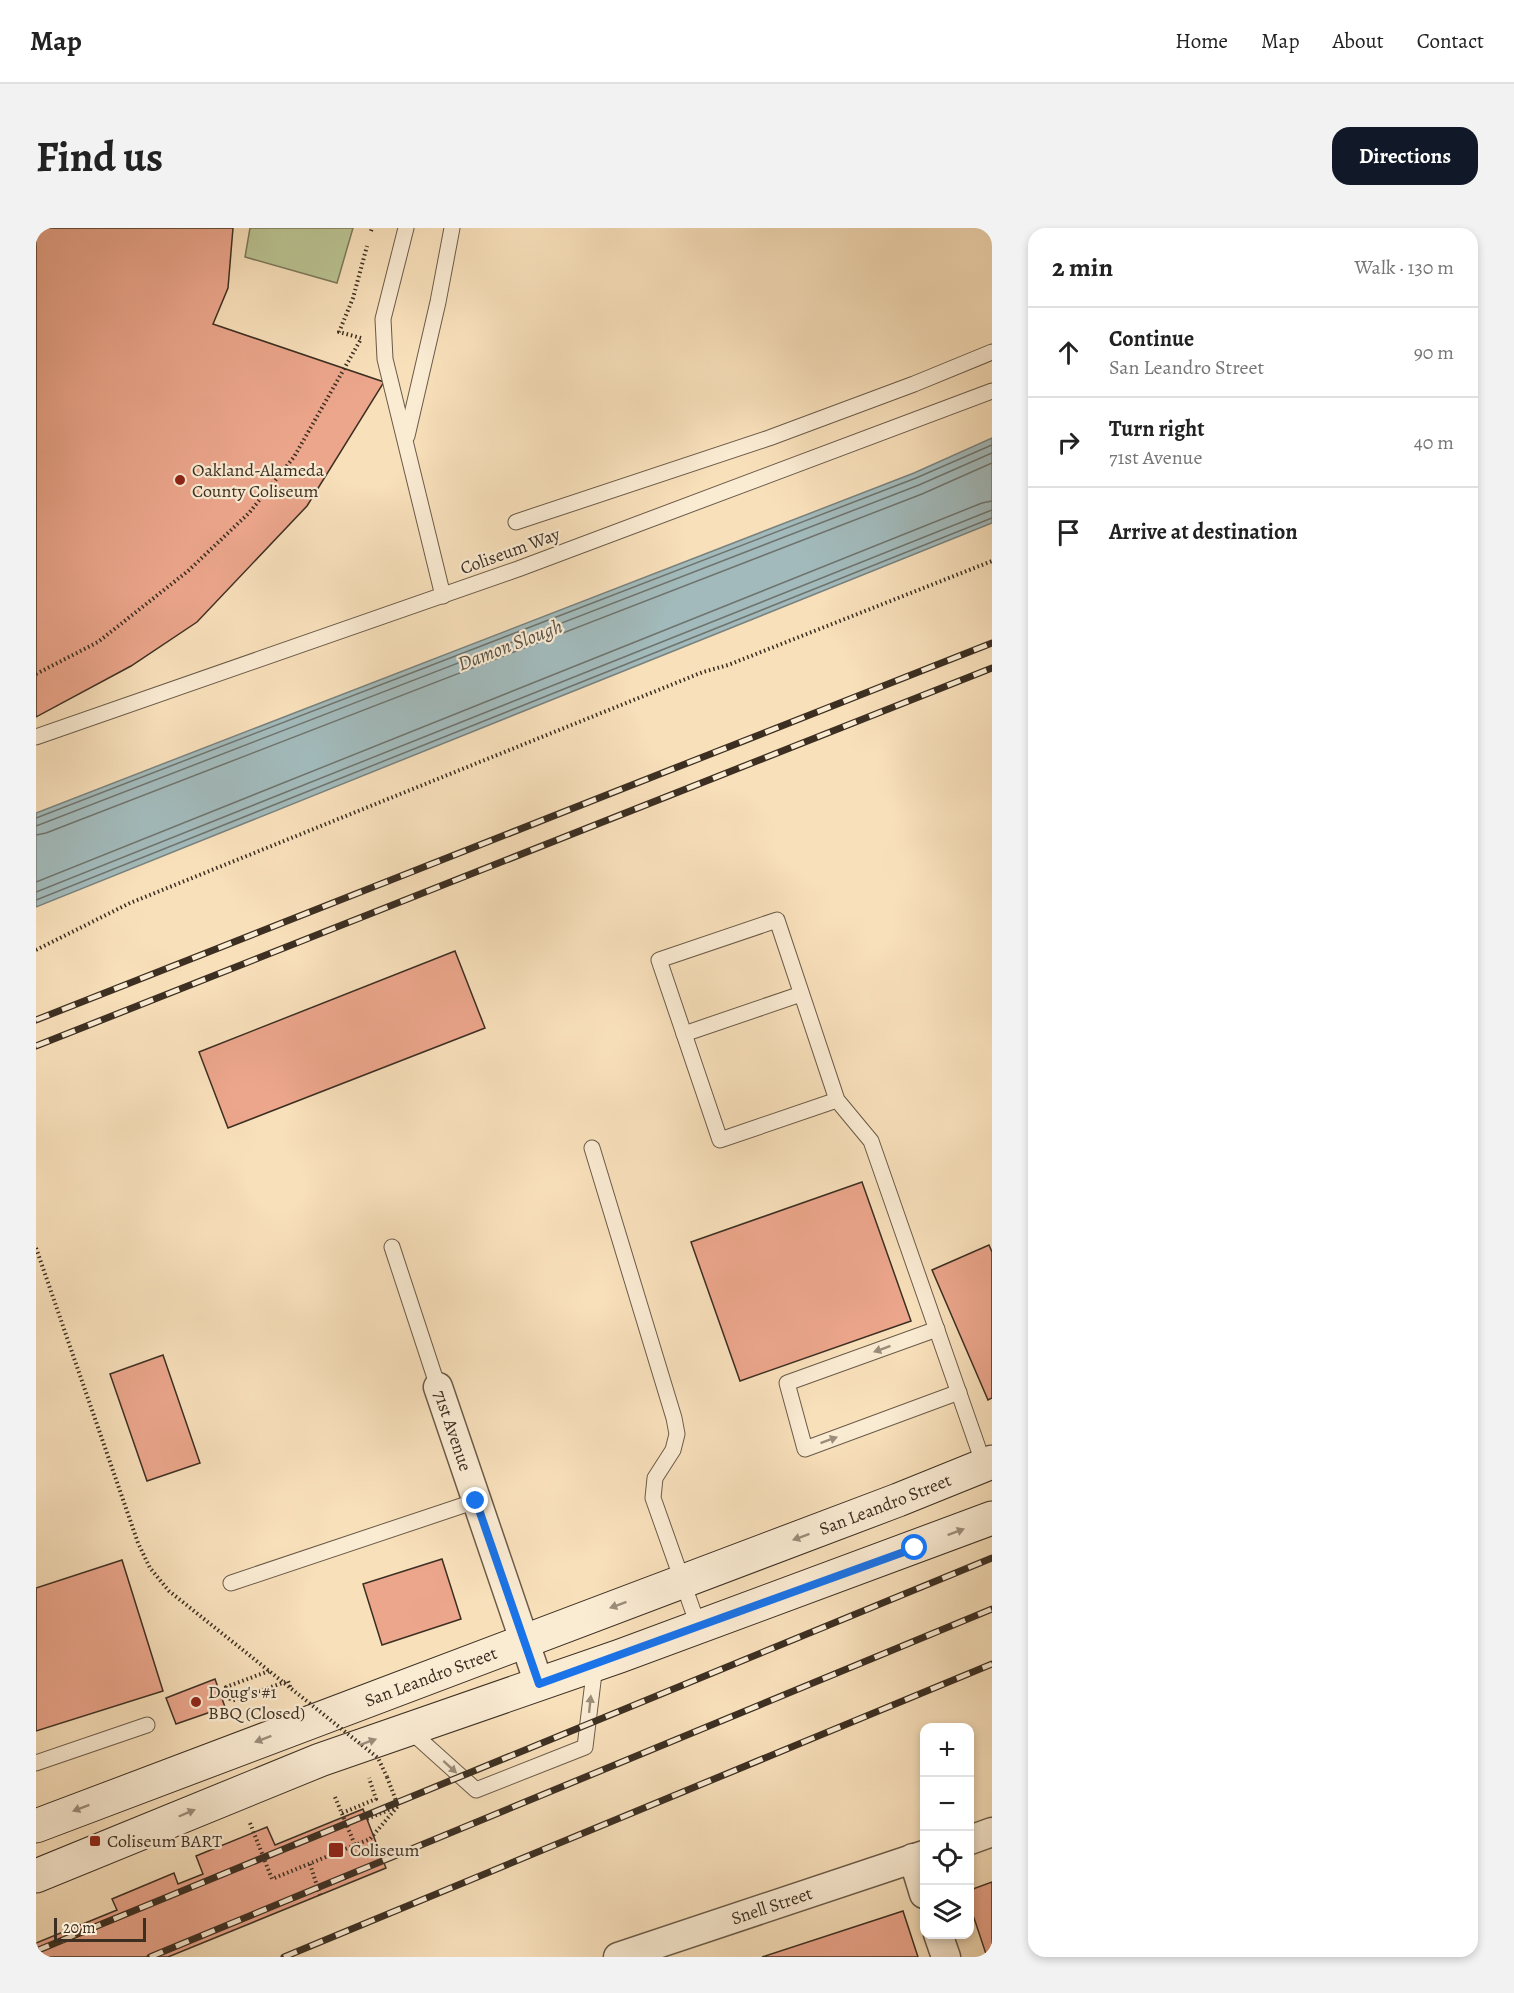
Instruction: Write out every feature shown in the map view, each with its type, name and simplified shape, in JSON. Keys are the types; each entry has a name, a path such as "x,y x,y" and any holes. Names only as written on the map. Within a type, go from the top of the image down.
{"main road":[{"name":"San Leandro Street","path":"36,1826 898,1500 988,1463"},
{"path":"36,1876 239,1791 407,1728 699,1628 992,1518"}],"street":[{"name":"71st Avenue","path":"438,1387 539,1684"},
{"path":"974,1838 992,1832"},
{"path":"919,1857 923,1885"},
{"name":"Snell Street","path":"618,1957 919,1857"},
{"path":"939,1939 946,1957"}],"lane":[{"path":"406,228 382,319 386,359 443,596"},
{"path":"406,440 438,303 452,228"},
{"path":"516,522 769,438 992,352"},
{"name":"Coliseum Way","path":"36,737 649,522 828,450 992,391"},
{"path":"837,1100 720,1140 659,960 777,920 837,1100 871,1142 959,1392 988,1463"},
{"path":"684,1034 801,994"},
{"path":"592,1148 674,1418 677,1434 673,1450 655,1478 653,1498 699,1628"},
{"name":"71st Avenue","path":"392,1247 438,1387"},
{"path":"937,1329 787,1383 805,1449 959,1392"},
{"path":"231,1583 476,1501"},
{"path":"407,1728 476,1790 585,1747 595,1665"},
{"path":"36,1763 147,1725"}],"path":[{"path":"36,674 98,642 188,571 249,513 294,457 361,338"},
{"path":"36,950 130,903 703,672 728,665 992,561"},
{"path":"36,1248 134,1532 150,1568 169,1591 378,1758 398,1806"},
{"path":"269,1671 226,1687 231,1701 288,1681 291,1689"},
{"path":"342,1813 376,1799 368,1778 384,1771"},
{"path":"239,1791 272,1879 370,1839 398,1806"},
{"path":"336,1797 354,1845"},
{"path":"367,1820 398,1806"},
{"path":"310,1864 320,1895"}],"green space":[{"path":"250,228 353,228 337,283 245,257"}],"water":[{"name":"Damon Slough","path":"992,438 992,523 36,907 36,813 914,473"}],"building":[{"name":"Oakland-Alameda County Coliseum","path":"36,228 233,228 228,288 213,324 384,382 307,506 197,622 131,666 36,717"},
{"path":"455,951 485,1028 228,1128 199,1052"},
{"path":"862,1182 911,1321 740,1381 691,1242"},
{"path":"989,1245 992,1252 992,1398 988,1400 932,1270"},
{"path":"163,1355 200,1463 147,1481 110,1374"},
{"path":"442,1559 461,1619 382,1645 363,1584"},
{"path":"122,1560 163,1691 36,1731 36,1588"},
{"name":"Doug's #1 BBQ (Closed)","path":"215,1679 225,1707 176,1724 166,1698"},
{"path":"363,1809 386,1868 168,1957 36,1957 36,1943 117,1910 112,1899 174,1873 178,1884 203,1874 196,1856 267,1827 275,1845"},
{"path":"992,1882 992,1957 987,1957 974,1918 974,1889"},
{"path":"903,1911 918,1957 762,1957"}],"railway":[{"path":"36,1020 992,643"},
{"path":"36,1046 992,668"},
{"path":"36,1951 992,1558"},
{"path":"150,1957 992,1609"},
{"path":"284,1957 992,1664"}],"place":[{"name":"Oakland-Alameda County Coliseum","path":"180,480"},
{"name":"Doug's #1 BBQ (Closed)","path":"196,1702"},
{"name":"Coliseum BART","path":"95,1841"},
{"name":"Coliseum","path":"336,1850"}],"route":[{"path":"476,1501 539,1684 915,1548"}]}
